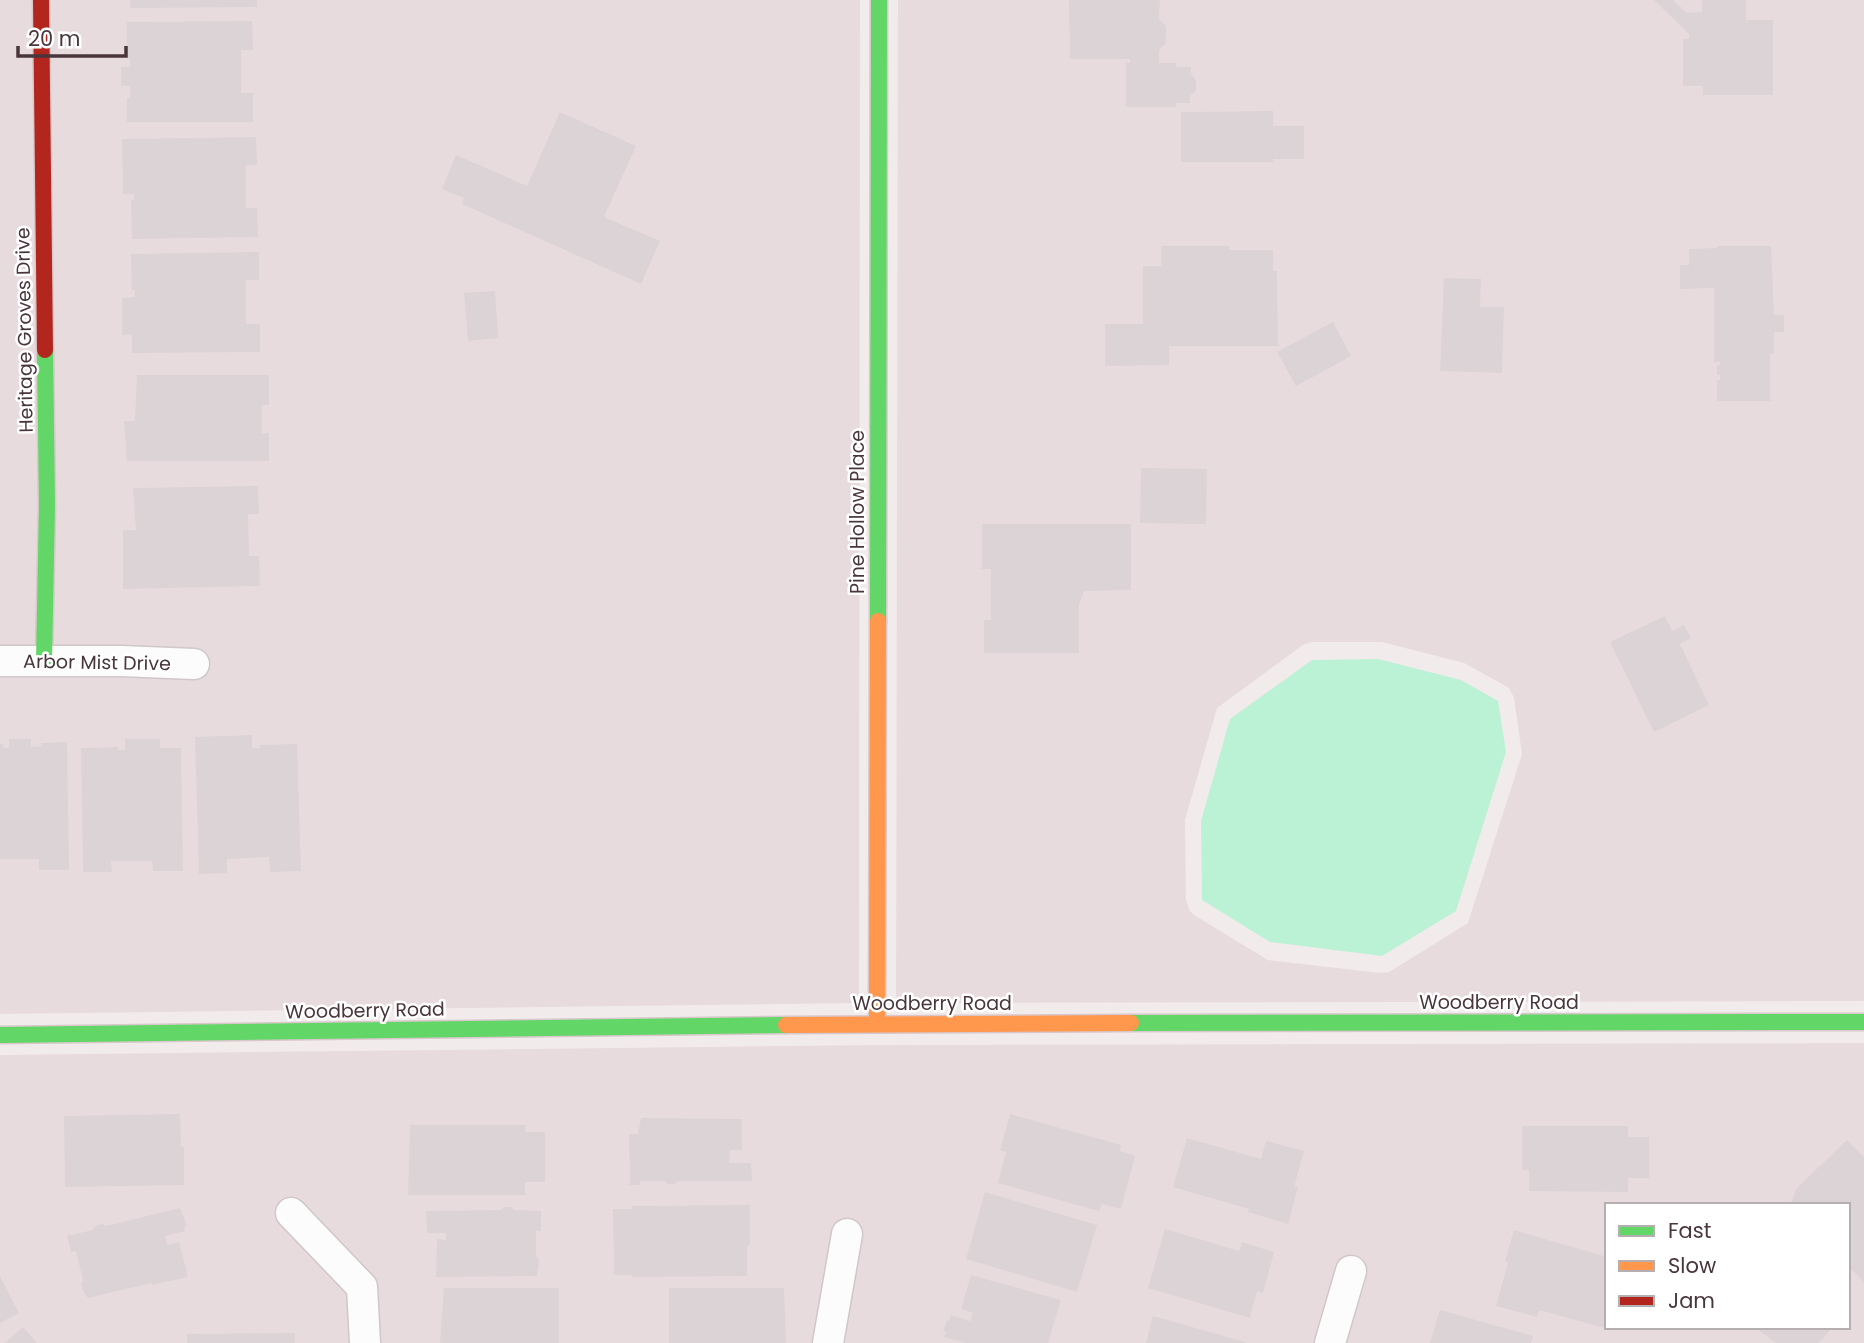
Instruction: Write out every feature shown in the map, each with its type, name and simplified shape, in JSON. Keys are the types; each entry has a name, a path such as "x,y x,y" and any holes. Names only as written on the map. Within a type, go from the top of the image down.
{"street":[{"name":"Heritage Groves Drive","path":"41,0 47,505 44,660"},
{"name":"Pine Hollow Place","path":"877,1024 879,0"},
{"name":"Arbor Mist Drive","path":"0,661 194,664"},
{"name":"Woodberry Road","path":"0,1035 877,1024 1864,1021"},
{"path":"291,1213 362,1287 365,1343"},
{"path":"828,1343 847,1234"},
{"path":"1330,1343 1351,1271"}],"shaded area":[{"path":"0,0 860,0 859,1003 0,1014"},
{"path":"898,0 1864,0 1864,1001 896,1003","holes":["1312,642 1382,642 1464,663 1509,688 1514,698 1522,754 1468,923 1389,972 1268,960 1194,915 1186,900 1185,820 1217,708 1303,645"]},
{"path":"1378,659 1461,680 1498,701 1506,752 1456,911 1382,956 1270,942 1202,900 1201,821 1230,719 1312,660"},
{"path":"1864,1043 1864,1343 0,1343 0,1055 877,1045"}],"building":[{"path":"130,0 257,0 257,7 130,8"},
{"path":"1069,0 1160,0 1159,19 1166,26 1166,43 1159,50 1159,63 1176,63 1176,67 1191,67 1191,74 1196,80 1196,90 1190,96 1190,103 1176,103 1176,107 1126,107 1126,63 1130,63 1130,59 1070,59"},
{"path":"1654,0 1673,0 1687,13 1702,12 1702,0 1746,0 1746,20 1773,20 1773,95 1703,95 1703,86 1683,86 1683,39 1689,39 1689,34"},
{"path":"252,21 253,50 241,50 241,93 253,93 253,122 127,122 130,86 121,86 121,67 130,67 130,59 127,59 127,22"},
{"path":"1273,111 1273,126 1304,126 1304,159 1273,159 1273,162 1181,162 1181,112"},
{"path":"560,112 636,146 604,217 660,241 641,284 462,204 464,198 442,189 456,155 527,186"},
{"path":"256,137 257,165 246,165 246,208 257,208 258,237 132,239 131,200 134,200 134,194 123,194 122,139"},
{"path":"1161,246 1229,246 1229,250 1273,250 1273,271 1277,271 1278,346 1169,346 1169,365 1105,366 1105,324 1143,324 1143,266 1161,266"},
{"path":"1771,246 1774,315 1784,315 1784,332 1774,332 1774,354 1770,354 1770,401 1717,401 1717,380 1720,380 1720,375 1717,375 1717,365 1720,365 1720,362 1714,362 1714,288 1680,289 1680,265 1689,265 1689,249"},
{"path":"259,252 259,280 246,280 246,324 260,324 260,352 132,353 132,334 122,335 122,298 135,297 135,290 132,290 131,254"},
{"path":"1444,278 1481,279 1480,307 1504,307 1502,373 1440,371"},
{"path":"495,291 498,338 468,341 464,293"},
{"path":"1333,322 1351,356 1296,386 1277,352"},
{"path":"137,375 269,375 269,405 262,405 262,433 269,433 269,461 127,461 124,421 135,421"},
{"path":"1141,468 1207,469 1206,524 1140,523"},
{"path":"258,486 259,514 248,514 249,556 259,556 260,586 123,589 123,530 136,530 133,488"},
{"path":"982,524 1131,524 1131,590 1084,591 1079,605 1079,653 984,653 984,620 991,620 991,569 982,569"},
{"path":"1665,616 1672,631 1684,625 1691,638 1680,644 1709,705 1654,732 1610,642"},
{"path":"252,735 252,748 260,748 260,745 297,744 301,871 270,872 269,857 227,859 227,873 199,874 195,737"},
{"path":"9,739 31,739 31,747 41,746 41,743 67,742 69,870 39,870 39,859 0,859 0,744 3,744 3,748 9,748"},
{"path":"125,739 160,739 160,748 181,748 183,871 153,871 152,861 111,861 112,872 83,872 81,748 118,747 118,750 125,750"},
{"path":"180,1114 181,1147 184,1147 184,1185 65,1187 64,1116"},
{"path":"1010,1114 1121,1145 1120,1151 1135,1156 1121,1209 1102,1204 1099,1211 998,1183 1006,1152 1000,1150"},
{"path":"641,1118 742,1119 742,1150 730,1150 729,1163 751,1163 752,1181 678,1181 668,1184 664,1181 640,1181 639,1185 630,1185 629,1134 638,1134"},
{"path":"410,1125 525,1125 525,1132 545,1132 545,1182 525,1182 525,1195 408,1195"},
{"path":"1522,1126 1628,1126 1628,1137 1649,1137 1649,1178 1628,1178 1628,1192 1529,1191 1529,1170 1522,1170"},
{"path":"1187,1138 1261,1159 1266,1141 1304,1151 1288,1224 1248,1212 1249,1209 1173,1187"},
{"path":"1847,1140 1864,1157 1864,1282 1850,1268 1850,1203 1791,1203 1797,1188"},
{"path":"985,1192 1097,1225 1077,1292 966,1259"},
{"path":"750,1205 747,1276 614,1275 613,1209 632,1209 632,1206"},
{"path":"504,1207 541,1211 541,1231 536,1231 536,1256 539,1260 537,1276 436,1277 437,1239 446,1240 446,1233 427,1233 426,1211 501,1210"},
{"path":"180,1208 187,1226 184,1227 185,1231 165,1236 167,1245 179,1242 188,1277 88,1298 81,1284 83,1280 76,1251 71,1252 67,1236 93,1230 95,1226 102,1224 106,1226"},
{"path":"1165,1229 1239,1251 1242,1242 1274,1252 1263,1293 1257,1291 1250,1318 1148,1288"},
{"path":"1514,1230 1605,1256 1604,1328 1539,1310 1537,1317 1496,1306 1508,1263 1505,1261"},
{"path":"971,1275 1061,1300 1048,1343 965,1343 944,1337 946,1332 943,1331 951,1315 970,1321 973,1313 961,1309"},
{"path":"0,1276 19,1313 0,1323"},
{"path":"444,1288 559,1288 559,1343 440,1343"},
{"path":"669,1288 784,1288 786,1343 669,1343"},
{"path":"1440,1310 1533,1336 1531,1343 1430,1343"},
{"path":"1153,1316 1245,1342 1245,1343 1146,1343"},
{"path":"23,1327 37,1343 5,1343"},
{"path":"1757,1329 1831,1329 1818,1343 1776,1343"},
{"path":"295,1333 295,1343 187,1343 187,1334"}],"traffic: fast":[{"path":"878,621 879,0"},
{"path":"44,660 47,505 45,350"},
{"path":"1131,1023 1864,1022"},
{"path":"0,1035 786,1025"}],"traffic: slow":[{"path":"877,1024 878,621"},
{"path":"786,1025 1131,1023"}],"traffic: jam":[{"path":"41,0 45,350"}]}
